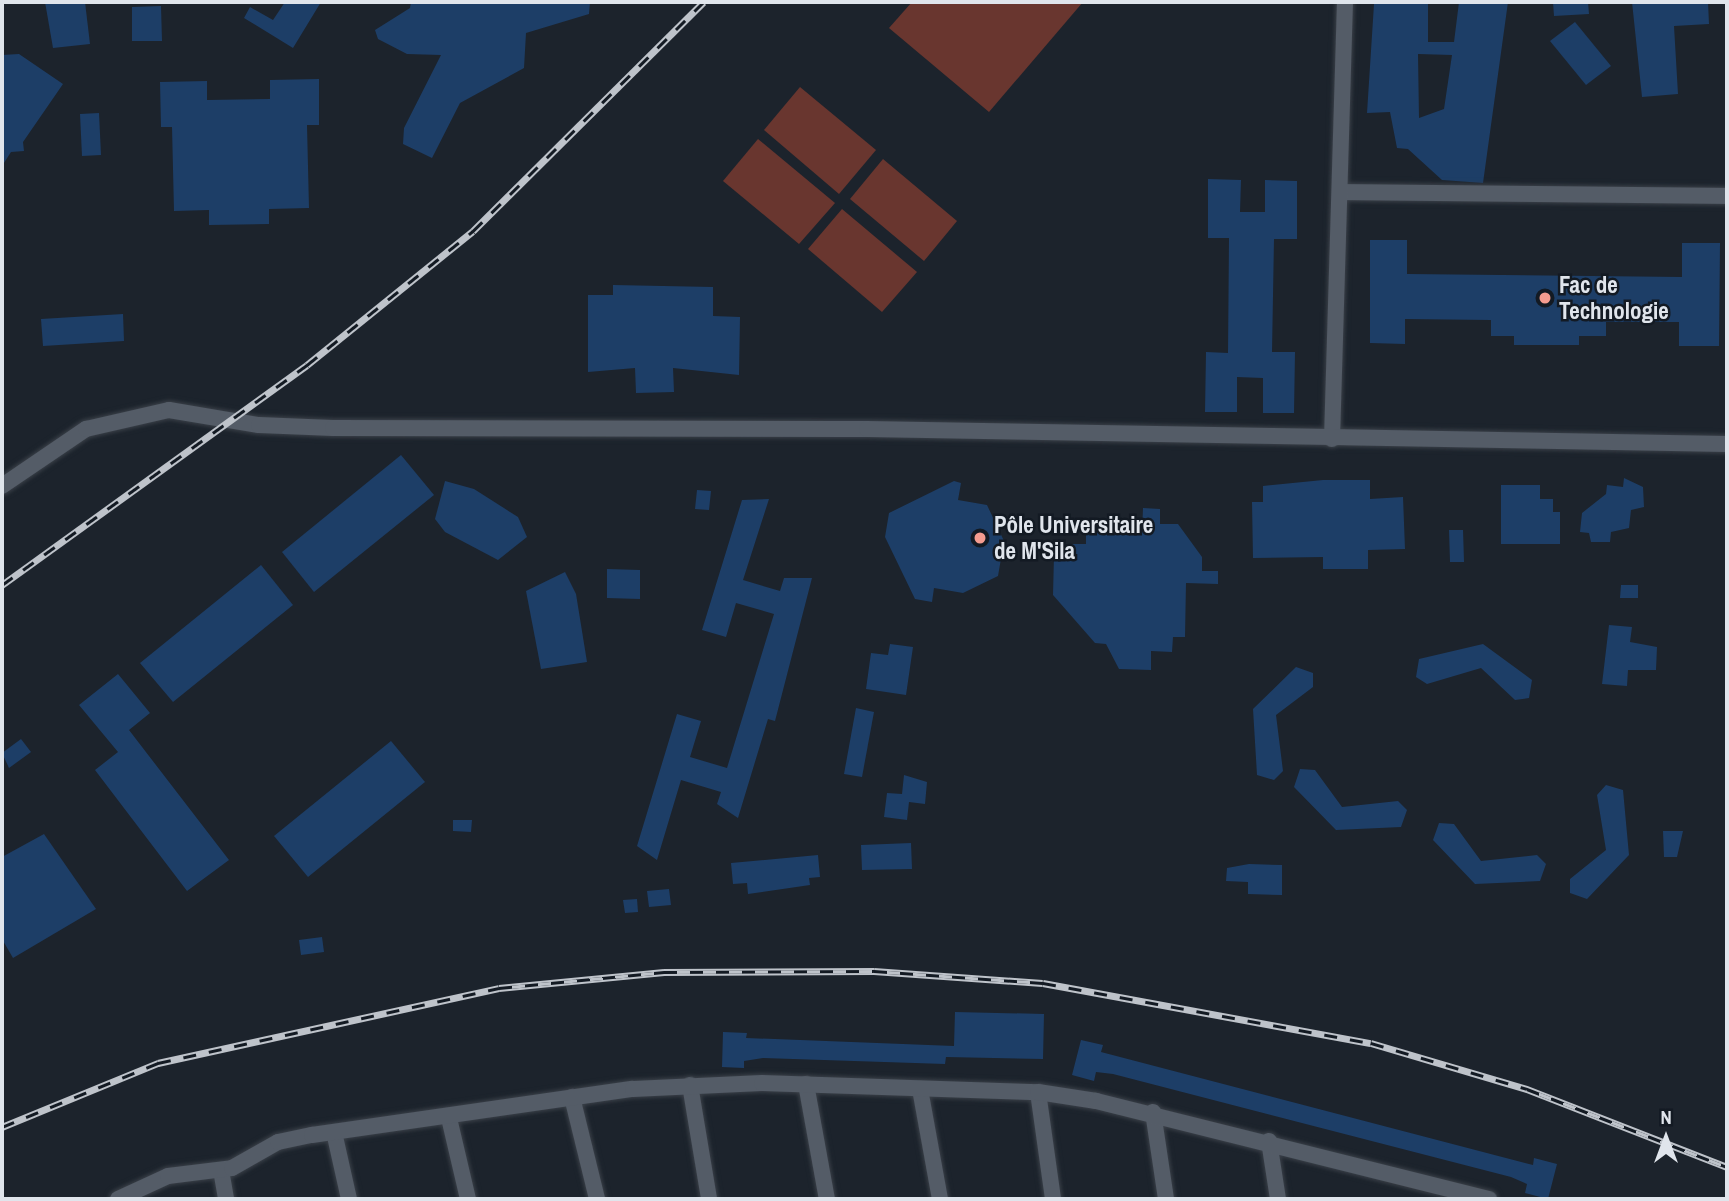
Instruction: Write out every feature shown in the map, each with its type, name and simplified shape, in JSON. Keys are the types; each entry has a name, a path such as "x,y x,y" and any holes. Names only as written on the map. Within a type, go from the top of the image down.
{"street":[{"path":"1332,439 1344,192 1345,2"},
{"path":"1344,192 1727,196"},
{"path":"2,486 86,429 169,410 321,428 867,429 1727,444"},
{"path":"806,1084 827,1199"},
{"path":"118,1199 168,1176 221,1170 278,1142 334,1132 449,1118 572,1097 690,1085 806,1084 1038,1092 1153,1112 1269,1141 1441,1192 1489,1199"},
{"path":"690,1085 709,1199"},
{"path":"920,1089 940,1199"},
{"path":"1038,1092 1053,1199"},
{"path":"572,1097 597,1199"},
{"path":"1153,1112 1166,1199"},
{"path":"449,1118 468,1199"},
{"path":"334,1132 349,1199"},
{"path":"1269,1141 1278,1199"},
{"path":"221,1170 226,1199"}],"shaded area":[{"path":"912,2 1083,2 989,112 889,28"},
{"path":"800,87 876,150 839,194 764,130"},
{"path":"758,139 835,203 799,244 723,181"},
{"path":"883,159 957,221 924,261 850,199"},
{"path":"842,209 917,272 882,312 808,249"}],"building":[{"path":"45,2 85,2 90,44 53,48"},
{"path":"285,2 321,2 293,48 244,18 250,7 273,20"},
{"path":"411,2 590,2 589,14 526,33 524,68 460,103 432,158 403,144 404,128 441,55 407,54 378,39 375,30 410,8"},
{"path":"1428,2 1428,42 1454,42 1459,2 1508,2 1483,183 1442,180 1408,149 1397,148 1390,112 1367,113 1374,4","holes":["1418,54 1452,55 1444,109 1419,118"]},
{"path":"1553,2 1588,2 1589,14 1554,16"},
{"path":"1632,2 1708,2 1709,24 1674,26 1678,94 1642,97"},
{"path":"161,6 162,41 132,41 132,7"},
{"path":"1575,22 1611,66 1586,85 1550,41"},
{"path":"19,54 63,84 23,142 24,151 11,152 2,166 2,55"},
{"path":"319,79 319,125 307,125 309,208 269,209 269,224 209,225 209,210 174,211 172,127 161,127 160,82 207,81 207,100 270,99 270,80"},
{"path":"99,113 101,155 82,156 80,114"},
{"path":"1208,179 1241,180 1240,212 1265,212 1265,180 1297,181 1297,239 1274,239 1272,352 1295,352 1294,413 1263,413 1263,378 1237,377 1237,412 1205,412 1206,352 1228,353 1229,238 1208,238"},
{"name":"Fac de Technologie","path":"1370,240 1407,240 1407,274 1682,277 1682,243 1720,243 1719,346 1679,346 1679,322 1606,322 1606,336 1579,336 1579,345 1514,345 1514,336 1491,336 1491,320 1405,319 1405,344 1370,343"},
{"path":"613,285 713,287 713,316 740,317 739,375 673,368 674,392 636,393 635,368 588,372 588,295 613,295"},
{"path":"123,314 124,341 43,346 41,319"},
{"path":"401,455 434,495 314,592 282,552"},
{"path":"1624,478 1643,487 1644,507 1631,510 1629,528 1611,532 1610,542 1591,542 1589,533 1580,532 1582,513 1606,494 1607,485 1623,487"},
{"path":"1323,480 1370,480 1370,499 1403,497 1405,549 1368,550 1368,569 1323,569 1323,557 1253,558 1252,502 1263,502 1263,486"},
{"path":"445,481 474,489 518,517 527,537 498,560 445,532 435,519"},
{"path":"954,481 961,483 958,500 987,505 1004,541 998,576 963,593 934,588 932,602 915,599 885,537 889,513"},
{"path":"1501,485 1540,485 1540,499 1553,499 1553,512 1560,512 1560,544 1501,544"},
{"path":"697,490 711,491 709,510 695,509"},
{"path":"769,499 743,580 780,591 784,578 812,578 775,721 768,719 738,818 717,804 721,792 681,780 657,860 637,846 677,714 701,721 690,757 727,768 774,614 736,603 726,637 702,630 742,500"},
{"path":"1143,508 1160,509 1160,524 1178,524 1202,557 1202,571 1218,571 1218,584 1186,583 1185,637 1173,637 1172,652 1151,651 1151,670 1119,669 1106,644 1095,643 1053,595 1054,555 1071,556 1072,544 1086,544 1086,532 1142,533"},
{"path":"1449,530 1463,530 1464,562 1450,562"},
{"path":"261,565 293,605 173,702 140,663"},
{"path":"607,569 640,570 640,599 607,598"},
{"path":"565,572 576,594 587,662 541,669 526,591"},
{"path":"1621,585 1638,585 1638,598 1620,598"},
{"path":"1609,625 1632,627 1630,642 1657,647 1656,670 1628,670 1627,686 1602,684"},
{"path":"890,644 913,647 906,695 866,689 871,653 888,655"},
{"path":"1483,644 1532,680 1529,698 1515,700 1481,668 1427,684 1416,677 1419,659"},
{"path":"1296,667 1313,673 1313,687 1276,715 1283,771 1274,780 1257,775 1253,709"},
{"path":"118,674 150,713 129,730 229,860 187,891 95,770 118,752 79,705"},
{"path":"856,708 874,712 862,777 844,774"},
{"path":"21,739 31,752 9,768 2,753"},
{"path":"391,741 425,782 308,877 274,836"},
{"path":"1300,769 1315,770 1342,807 1398,801 1407,810 1401,827 1336,830 1294,787"},
{"path":"904,775 927,782 925,804 909,802 907,820 884,817 887,793 902,794"},
{"path":"1606,785 1623,790 1629,855 1587,899 1570,893 1570,879 1606,850 1597,795"},
{"path":"453,820 472,820 471,832 453,831"},
{"path":"1439,823 1454,824 1481,861 1537,855 1546,864 1540,881 1475,884 1433,840"},
{"path":"1663,831 1683,831 1677,857 1664,857"},
{"path":"44,834 96,909 13,958 2,939 2,857"},
{"path":"911,843 912,869 862,870 861,845"},
{"path":"818,855 820,877 809,878 810,885 748,894 747,883 733,884 731,863"},
{"path":"1249,864 1282,865 1282,895 1248,894 1248,882 1226,881 1227,868"},
{"path":"669,889 671,905 649,907 647,891"},
{"path":"637,899 638,912 625,913 623,900"},
{"path":"322,937 324,952 301,955 299,940"},
{"path":"955,1012 1044,1014 1043,1059 946,1057 945,1064 763,1058 744,1061 744,1068 722,1067 723,1032 747,1033 746,1038 954,1046"},
{"path":"1081,1040 1103,1045 1101,1052 1533,1165 1534,1158 1557,1164 1548,1199 1525,1193 1527,1184 1511,1177 1113,1074 1096,1072 1094,1081 1072,1075"}],"railway":[{"path":"2,585 307,365 473,231 704,2"},
{"path":"2,1127 158,1063 499,988 664,972 874,971 1043,983 1371,1043 1527,1089 1727,1167"}],"place":[{"name":"Fac de Technologie","path":"1545,298"},
{"name":"Pôle Universitaire de M'Sila","path":"980,538"}]}
